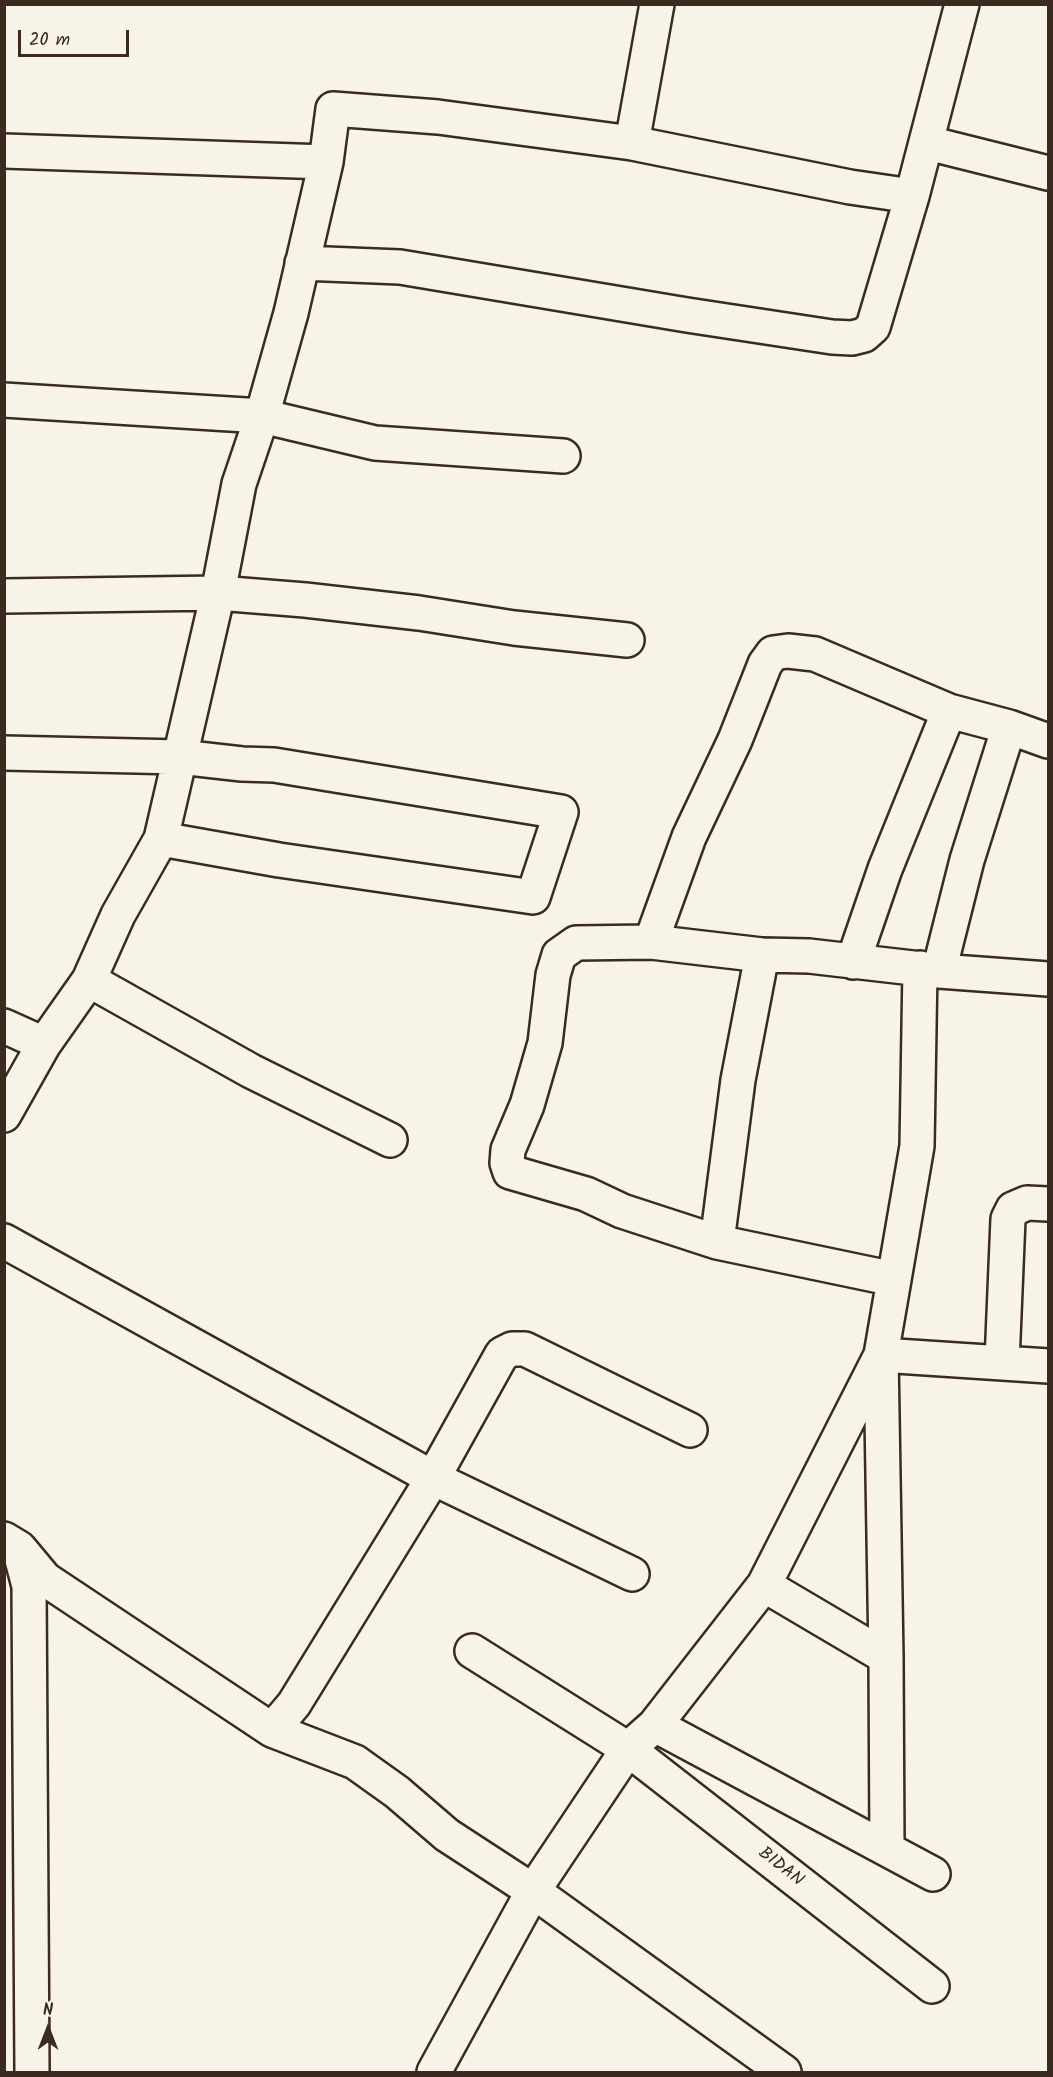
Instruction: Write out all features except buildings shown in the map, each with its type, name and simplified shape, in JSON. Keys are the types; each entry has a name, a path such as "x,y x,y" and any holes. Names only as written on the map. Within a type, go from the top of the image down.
{"street":[{"path":"632,143 657,4"},
{"path":"302,263 400,267 832,337 852,338 864,335 873,327 928,143 962,4"},
{"path":"4,1115 44,1044 89,980 118,915 161,839 218,593 239,484 262,417 291,313 326,162 333,109 438,117 632,143 912,196"},
{"path":"928,143 1048,173"},
{"path":"4,151 326,162"},
{"path":"4,400 262,417 375,443 563,456"},
{"path":"4,596 218,593 385,609 514,628 627,640"},
{"path":"651,942 689,837 735,740 765,664 773,653 788,651 815,654 949,711 1009,727 1048,741"},
{"path":"853,962 885,869 949,711"},
{"path":"887,1849 881,1355 917,1146 930,969 1009,727"},
{"path":"4,753 180,758 274,765 316,770 561,812 533,897 279,860 161,839"},
{"path":"894,1279 717,1242 622,1211 586,1194 510,1172 507,1163 508,1150 527,1105 545,1043 553,975 559,955 576,943 651,942 1048,979"},
{"path":"717,1242 738,1080 762,954"},
{"path":"89,980 251,1071 390,1140"},
{"path":"4,1026 44,1044"},
{"path":"1002,1362 1008,1219 1012,1209 1027,1203 1048,1204"},
{"path":"4,1241 433,1478 632,1574"},
{"path":"272,1730 294,1704 433,1478 502,1354 512,1349 525,1349 690,1430"},
{"path":"881,1355 1048,1366"},
{"path":"434,2073 533,1892 628,1749 656,1725 764,1585 881,1355"},
{"path":"12,1544 45,1579 272,1730 355,1762 397,1792 447,1835 533,1892 784,2073"},
{"path":"12,1544 29,1586 32,2073"},
{"path":"764,1585 886,1657"},
{"name":"BIDAN","path":"472,1651 628,1749 932,1986"},
{"path":"656,1725 933,1874"}]}
